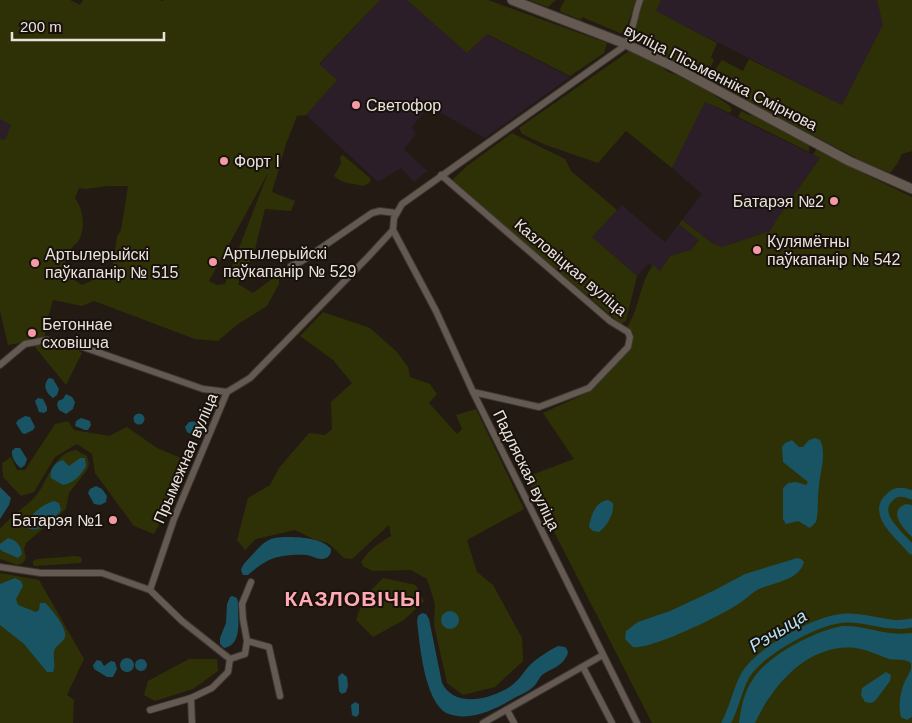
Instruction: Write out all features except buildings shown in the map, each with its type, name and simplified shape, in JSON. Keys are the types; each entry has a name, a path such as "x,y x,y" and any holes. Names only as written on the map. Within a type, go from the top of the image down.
{"main road":[{"name":"вуліца Пісьменніка Смірнова","path":"512,0 626,44 672,66 849,161 912,189"}],"street":[{"path":"291,266 302,261 372,213 380,211 396,213 402,204 441,175 610,57 626,44 630,37 640,0"},
{"name":"Казловіцкая вуліца","path":"441,175 610,321 628,332 630,337 628,347 589,388 539,407 473,392"},
{"name":"Прымежная вуліца","path":"150,590 174,519 227,392 250,378 368,257 392,230 396,213"},
{"name":"Падляская вуліца","path":"392,230 436,311 473,392 637,723"},
{"path":"0,365 25,344 46,340 83,348 203,389 227,392"},
{"path":"0,567 41,573 102,573 150,590 182,621 230,660"},
{"path":"230,660 244,654 247,641 242,604 250,582"},
{"path":"247,641 269,647 280,696"},
{"path":"483,723 584,667 603,654"},
{"path":"150,710 191,698 212,688 228,672 230,660"},
{"path":"584,667 612,723"},
{"path":"191,698 192,723"},
{"path":"507,710 514,723"}],"shaded area":[{"path":"380,0 407,0 467,53 486,34 570,77 485,138 429,106 412,127 416,134 404,149 427,171 414,182 401,168 378,182 306,115 336,81 319,65"},
{"path":"661,0 877,0 884,25 842,105 655,11"},
{"path":"705,102 820,158 770,231 722,247 712,243 682,220 702,194 672,168"},
{"path":"0,119 11,125 5,140 0,139"},
{"path":"622,205 665,242 679,224 699,239 691,250 670,256 660,271 649,263 637,276 592,237"}],"green space":[{"path":"0,0 70,0 80,5 83,0 380,0 319,64 337,80 306,115 297,116 286,144 272,192 295,201 291,211 265,209 254,253 238,284 253,293 279,274 279,284 267,306 238,324 218,341 195,339 94,301 82,306 53,300 44,341 74,347 82,353 66,385 34,346 20,343 8,345 0,311 0,139 5,140 11,125 0,119","holes":["268,173 225,284 217,285 209,281","128,186 121,230 117,236 112,271 82,285 61,271 70,251 81,235 82,212 75,198 79,188"]},
{"path":"407,0 488,0 607,43 604,53 570,76 487,34 467,53"},
{"path":"529,0 556,0 548,7"},
{"path":"565,0 637,0 626,29 622,34 582,17 581,20 561,12 560,9"},
{"path":"644,0 661,0 656,11 717,43 711,57 714,60 707,74 702,75 639,43 633,37"},
{"path":"877,0 912,0 912,151 902,154 890,173 864,162 714,83 713,74 722,60 743,71 749,59 842,105 883,25"},
{"path":"629,51 705,89 730,106 732,110 730,113 705,102 672,168 626,131 598,163 546,145 522,134 519,128"},
{"path":"741,111 757,116 809,144 809,152 738,117"},
{"path":"512,133 565,159 571,171 617,210 592,237 637,276 626,321 621,324 451,181 467,166"},
{"path":"820,149 864,174 912,197 912,723 652,723 526,477 574,459 543,413 589,392 629,350 634,337 632,331 627,327 635,312 648,272 653,265 660,271 670,256 691,250 699,240 679,224 682,220 712,243 722,247 770,231 820,158 813,154 816,150"},
{"path":"343,155 371,179 369,183 363,186 344,182 334,176 341,163 340,157"},
{"path":"323,312 370,328 397,352 408,367 410,377 430,384 437,394 429,403 457,434 462,429 456,415 476,409 524,509 467,540 477,572 493,585 522,638 523,661 495,687 463,695 447,683 434,625 435,604 427,579 411,570 373,571 364,567 361,562 367,553 391,536 389,525 352,559 344,558 328,543 313,539 295,530 256,539 245,550 237,540 248,498 270,485 279,468 309,433 325,435 332,429 331,402 352,383 333,360 300,336"},
{"path":"68,421 74,430 109,436 127,427 157,448 181,458 188,472 154,534 134,526 95,473 92,454 77,444 55,457 34,492 21,496 3,477 2,463 11,457 17,470 25,470 55,424"},
{"path":"76,450 87,456 89,464 87,470 69,493 66,509 26,543 24,549 26,558 23,563 17,565 0,559 0,529 34,498 61,457"},
{"path":"81,557 82,561 80,563 33,565 33,561 37,559"},
{"path":"0,573 39,580 84,659 67,695 74,700 73,723 0,723"},
{"path":"383,578 416,585 424,601 404,620 373,637 356,620 364,597"},
{"path":"189,659 217,659 218,671 193,689 155,701 144,695 148,681"}],"water":[{"path":"49,378 53,379 59,389 57,395 53,398 48,394 45,386"},
{"path":"66,394 72,397 75,402 73,409 66,414 59,410 57,405 58,401 63,399"},
{"path":"38,398 43,399 47,407 47,411 44,413 39,412 35,401"},
{"path":"139,413 145,419 139,425 133,419"},
{"path":"25,416 30,417 35,427 25,434 22,433 16,423"},
{"path":"81,418 90,421 91,425 88,430 75,426 76,421"},
{"path":"189,422 201,424 205,430 203,435 198,438 187,432 185,427"},
{"path":"815,438 820,440 823,451 816,522 810,528 798,521 786,524 783,519 783,488 788,483 796,482 806,485 808,482 783,462 782,447 785,443 792,440 799,447 803,447 809,440"},
{"path":"15,448 20,448 27,459 25,465 21,468 12,456 12,451"},
{"path":"80,458 85,458 86,466 74,480 63,485 51,478 52,469 57,463 63,460 69,466"},
{"path":"96,486 102,489 107,496 106,502 100,505 94,504 88,493 90,489"},
{"path":"0,487 11,498 0,519"},
{"path":"608,500 613,503 610,519 599,532 593,531 589,527 594,510 600,503"},
{"path":"54,501 59,503 61,510 59,513 41,528 28,528 27,523 35,512"},
{"path":"906,504 912,505 912,537 901,524 897,515 900,507"},
{"path":"287,537 317,540 331,549 330,553 323,559 307,555 279,557 262,564 248,575 243,575 241,570 243,565 261,546 271,539"},
{"path":"8,538 16,542 21,548 22,554 18,558 0,549 0,544"},
{"path":"797,558 804,562 796,574 757,590 738,604 700,625 642,647 633,647 625,639 626,631 638,622 670,611 745,574"},
{"path":"15,578 21,581 23,586 16,599 18,605 36,612 39,610 40,603 45,603 62,624 65,637 54,652 53,672 47,672 24,644 0,625 0,584"},
{"path":"232,596 237,598 238,602 237,636 230,646 224,648 220,644 220,638 226,623 227,604"},
{"path":"450,611 456,614 459,620 456,626 450,629 444,626 441,620 444,614"},
{"path":"422,613 426,614 429,619 442,683 448,691 464,699 484,698 503,691 514,684 536,660 558,646 565,647 568,654 561,663 542,675 534,686 525,693 482,713 455,716 446,713 439,706 428,684 424,671 417,621 418,616"},
{"path":"842,626 903,634 912,633 912,717 907,720 901,717 900,708 902,690 910,671 911,663 889,659 856,648 839,648 823,652 808,659 782,681 755,723 739,723 747,689 760,670 769,661 793,645 819,633"},
{"path":"127,658 132,660 134,665 132,670 127,672 122,670 120,665 122,660"},
{"path":"139,659 143,659 147,665 143,671 139,671 135,667 135,663"},
{"path":"97,660 101,661 104,666 111,661 115,662 117,669 113,677 107,677 94,669 93,665"},
{"path":"886,672 891,675 890,681 875,701 871,703 865,702 861,695 862,688"},
{"path":"342,673 347,677 348,686 346,692 342,694 339,691 338,677"},
{"path":"355,702 359,704 359,714 356,717 352,715 351,705"}],"waterway":[{"name":"Рэчыца","path":"912,495 903,492 895,493 885,504 884,511 895,532 912,550"},
{"name":"Рэчыца","path":"726,723 746,674 765,655 792,637 807,629 836,619 856,618 888,624 912,623"}],"place":[{"name":"Светофор","path":"356,105"},
{"name":"Форт I","path":"224,161"},
{"name":"Батарэя №2","path":"834,201"},
{"name":"Кулямётны паўкапанір № 542","path":"757,250"},
{"name":"Артылерыйскі паўкапанір № 529","path":"213,262"},
{"name":"Артылерыйскі паўкапанір № 515","path":"35,263"},
{"name":"Бетоннае сховішча","path":"32,333"},
{"name":"Батарэя №1","path":"113,520"}],"district":[{"name":"КАЗЛОВІЧЫ","path":"353,599"}]}
